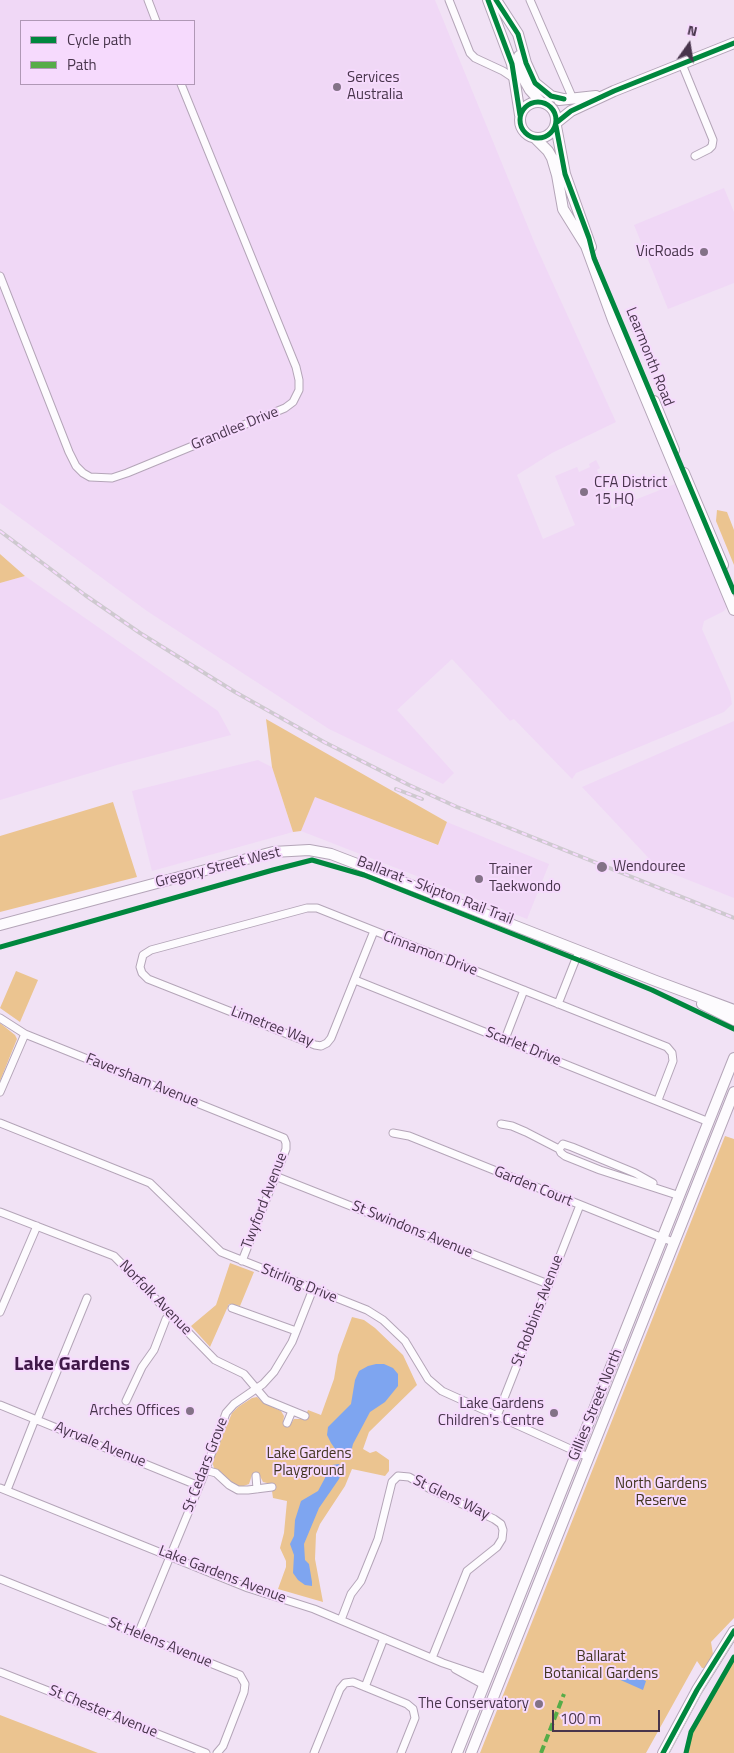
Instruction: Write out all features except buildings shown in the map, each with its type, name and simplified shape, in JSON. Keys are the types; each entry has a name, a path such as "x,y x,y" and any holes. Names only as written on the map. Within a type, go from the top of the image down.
{"main road":[{"path":"488,0 506,46 515,79 520,124 524,130 535,138 548,135 572,111 614,91 734,43"},
{"path":"496,0 518,34 528,68 536,83 550,96 568,99"},
{"path":"511,24 521,74 530,90 542,102 553,109 556,116 556,125"},
{"path":"520,115 528,105 588,98 614,91"},
{"name":"Learmonth Road","path":"556,125 565,174 589,238 594,258 686,488"},
{"name":"Learmonth Road","path":"535,138 548,150 552,158 558,175 563,209 586,246 613,320 697,513 734,592"},
{"name":"Learmonth Road","path":"697,513 734,610"},
{"name":"Gregory Street West","path":"0,925 250,857 288,850 309,850 331,854 734,1010"},
{"name":"Gregory Street West","path":"656,981 734,1020"},
{"name":"Gillies Street North","path":"457,1753 734,1058"},
{"name":"Gillies Street North","path":"471,1753 734,1092"},
{"path":"663,1753 696,1690 734,1631"},
{"path":"486,1681 497,1686"}],"street":[{"path":"148,0 156,20"},
{"path":"449,0 470,53 475,58 503,71 515,79"},
{"path":"530,0 568,99"},
{"path":"682,64 713,140 712,146 709,149 695,156"},
{"name":"Grandlee Drive","path":"0,276 69,452 76,466 82,473 90,477 112,478 127,473 285,408 293,402 299,390 296,367 181,85"},
{"name":"Cinnamon Drive","path":"140,964 143,955 151,950 307,908 320,910 670,1050 673,1054 673,1061 658,1100"},
{"name":"Limetree Way","path":"140,964 142,974 148,978 319,1046 331,1039 374,931"},
{"path":"558,1004 579,951"},
{"name":"Scarlet Drive","path":"355,980 692,1113 709,1122"},
{"path":"505,1039 524,990"},
{"name":"Faversham Avenue","path":"0,1018 25,1034 277,1134 285,1140"},
{"path":"0,1092 25,1034"},
{"path":"692,1113 702,1114 714,1109"},
{"name":"Stirling Drive","path":"0,1122 150,1183 223,1253 367,1310 383,1320 405,1341 425,1376 442,1391 588,1457"},
{"path":"501,1124 517,1128 559,1149 561,1154 600,1170 666,1190"},
{"name":"Garden Court","path":"393,1133 409,1136 674,1242"},
{"name":"Twyford Avenue","path":"242,1261 286,1147 285,1140"},
{"path":"559,1149 563,1144 572,1147 635,1173 680,1196"},
{"path":"568,1157 572,1147"},
{"path":"600,1170 605,1160"},
{"name":"St Swindons Avenue","path":"275,1176 548,1284"},
{"name":"St Robbins Avenue","path":"497,1416 580,1205"},
{"name":"Norfolk Avenue","path":"0,1212 114,1256 215,1360 244,1374 266,1400 305,1416"},
{"path":"0,1312 36,1226"},
{"name":"St Cedars Grove","path":"138,1634 199,1486 226,1413 234,1404 257,1389 274,1372 292,1342 313,1289"},
{"path":"3,1489 36,1420 87,1298"},
{"path":"232,1308 296,1331"},
{"path":"126,1401 142,1367 154,1350 166,1319 171,1314"},
{"name":"Ayrvale Avenue","path":"0,1405 199,1486"},
{"path":"287,1423 292,1411"},
{"path":"205,1470 217,1474 228,1485 236,1489 246,1490 272,1487"},
{"name":"St Glens Way","path":"341,1620 351,1594 361,1581 378,1539 393,1481 400,1475 409,1477 432,1490 492,1517 499,1522 503,1530 502,1539 497,1547 467,1572 432,1658"},
{"path":"256,1476 257,1489"},
{"name":"Lake Gardens Avenue","path":"3,1489 260,1592 310,1607 486,1681"},
{"name":"St Helens Avenue","path":"0,1579 234,1672 243,1678 244,1692 222,1746 217,1753"},
{"path":"365,1687 384,1638"},
{"name":"St Chester Avenue","path":"0,1672 206,1753"},
{"path":"314,1753 342,1686 345,1683 353,1682 407,1704 414,1710 414,1718 401,1753"}],"shaded area":[{"path":"0,0 435,0 535,244 616,422 552,453 517,475 543,539 575,525 555,476 577,467 579,472 590,467 589,464 596,460 600,468 597,470 612,509 680,482 731,602 724,611 704,621 702,629 730,692 732,704 724,712 576,773 572,779 514,719 510,721 452,659 397,710 454,773 443,784 329,729 147,611 0,503"},
{"path":"724,188 734,212 734,283 668,309 634,225"},
{"path":"25,576 218,711 231,735 117,765 0,800 0,583"},
{"path":"734,721 734,898 658,868 582,787"},
{"path":"258,760 272,767 293,832 152,871 132,791"},
{"path":"315,796 437,845 447,822 549,864 527,919 301,831"}],"green space":[{"path":"717,510 727,512 734,530 734,565 716,521"},
{"path":"0,554 25,576 0,583"},
{"path":"266,719 447,822 438,845 315,797 301,831 293,832 272,767"},
{"path":"113,802 137,877 0,912 0,836"},
{"path":"16,971 38,980 20,1022 0,1008"},
{"path":"0,1023 15,1035 17,1039 0,1081"},
{"name":"North Gardens Reserve","path":"725,1136 734,1139 734,1618 711,1642 713,1654 705,1668 702,1668 697,1661 646,1753 480,1753"},
{"path":"230,1263 254,1272 240,1306 229,1304 210,1347 191,1326 216,1305"},
{"name":"Lake Gardens Playground","path":"352,1317 364,1320 375,1328 403,1355 417,1385 369,1432 363,1449 370,1453 376,1451 389,1460 389,1471 385,1476 352,1469 345,1486 320,1524 316,1534 315,1559 323,1602 278,1589 286,1567 286,1561 280,1548 284,1533 287,1501 273,1498 271,1484 263,1482 259,1474 252,1475 249,1484 241,1487 231,1482 214,1468 212,1461 232,1413 252,1398 257,1397 264,1403 281,1411 284,1416 283,1423 290,1425 294,1419 304,1419 308,1410 321,1415 334,1379 338,1355"},
{"path":"734,1660 734,1753 687,1753 692,1732"},
{"path":"0,1715 98,1753 0,1753"}],"water":[{"path":"376,1364 384,1364 393,1368 398,1374 398,1386 385,1402 370,1412 353,1444 351,1452 346,1456 340,1456 327,1435 328,1427 351,1404 355,1380 359,1371"},
{"path":"339,1464 342,1471 339,1479 319,1508 304,1544 305,1560 309,1564 312,1586 305,1585 293,1573 294,1555 290,1544 294,1536 295,1520 301,1501 318,1491 328,1469 332,1465"},
{"path":"620,1669 646,1681 643,1690 616,1678"}],"tram line":[{"path":"669,1753 704,1688 734,1640"}],"railway":[{"path":"0,531 85,595 140,633 235,692 324,742 457,807 734,918"},
{"path":"396,789 422,799"}],"marked path":[{"path":"541,1753 564,1694"}],"cycle path":[{"path":"488,0 512,64 520,115"},
{"path":"496,0 518,34 526,63 535,83 551,96 564,99"},
{"path":"556,123 571,111 614,91 734,43"},
{"path":"538,102 545,103 551,107 555,113 556,120 555,127 551,133 545,137 538,138 531,137 525,133 521,127 520,120 521,113 525,107 531,103 538,102"},
{"path":"556,126 565,174 589,238 594,258 734,592"},
{"name":"Ballarat - Skipton Rail Trail","path":"0,947 312,860 364,875 586,963 652,990 734,1029"},
{"path":"663,1753 697,1690 734,1631"},
{"path":"686,1753 691,1732 734,1657"}],"place":[{"name":"Services Australia","path":"337,87"},
{"name":"VicRoads","path":"704,252"},
{"name":"CFA District 15 HQ","path":"584,492"},
{"name":"Wendouree","path":"602,867"},
{"name":"Trainer Taekwondo","path":"479,879"},
{"name":"Arches Offices","path":"190,1411"},
{"name":"Lake Gardens Children's Centre","path":"554,1413"},
{"name":"The Conservatory","path":"539,1704"}],"district":[{"name":"Lake Gardens","path":"72,1365"}],"park label":[{"name":"Ballarat Botanical Gardens","path":"601,1666"}]}
